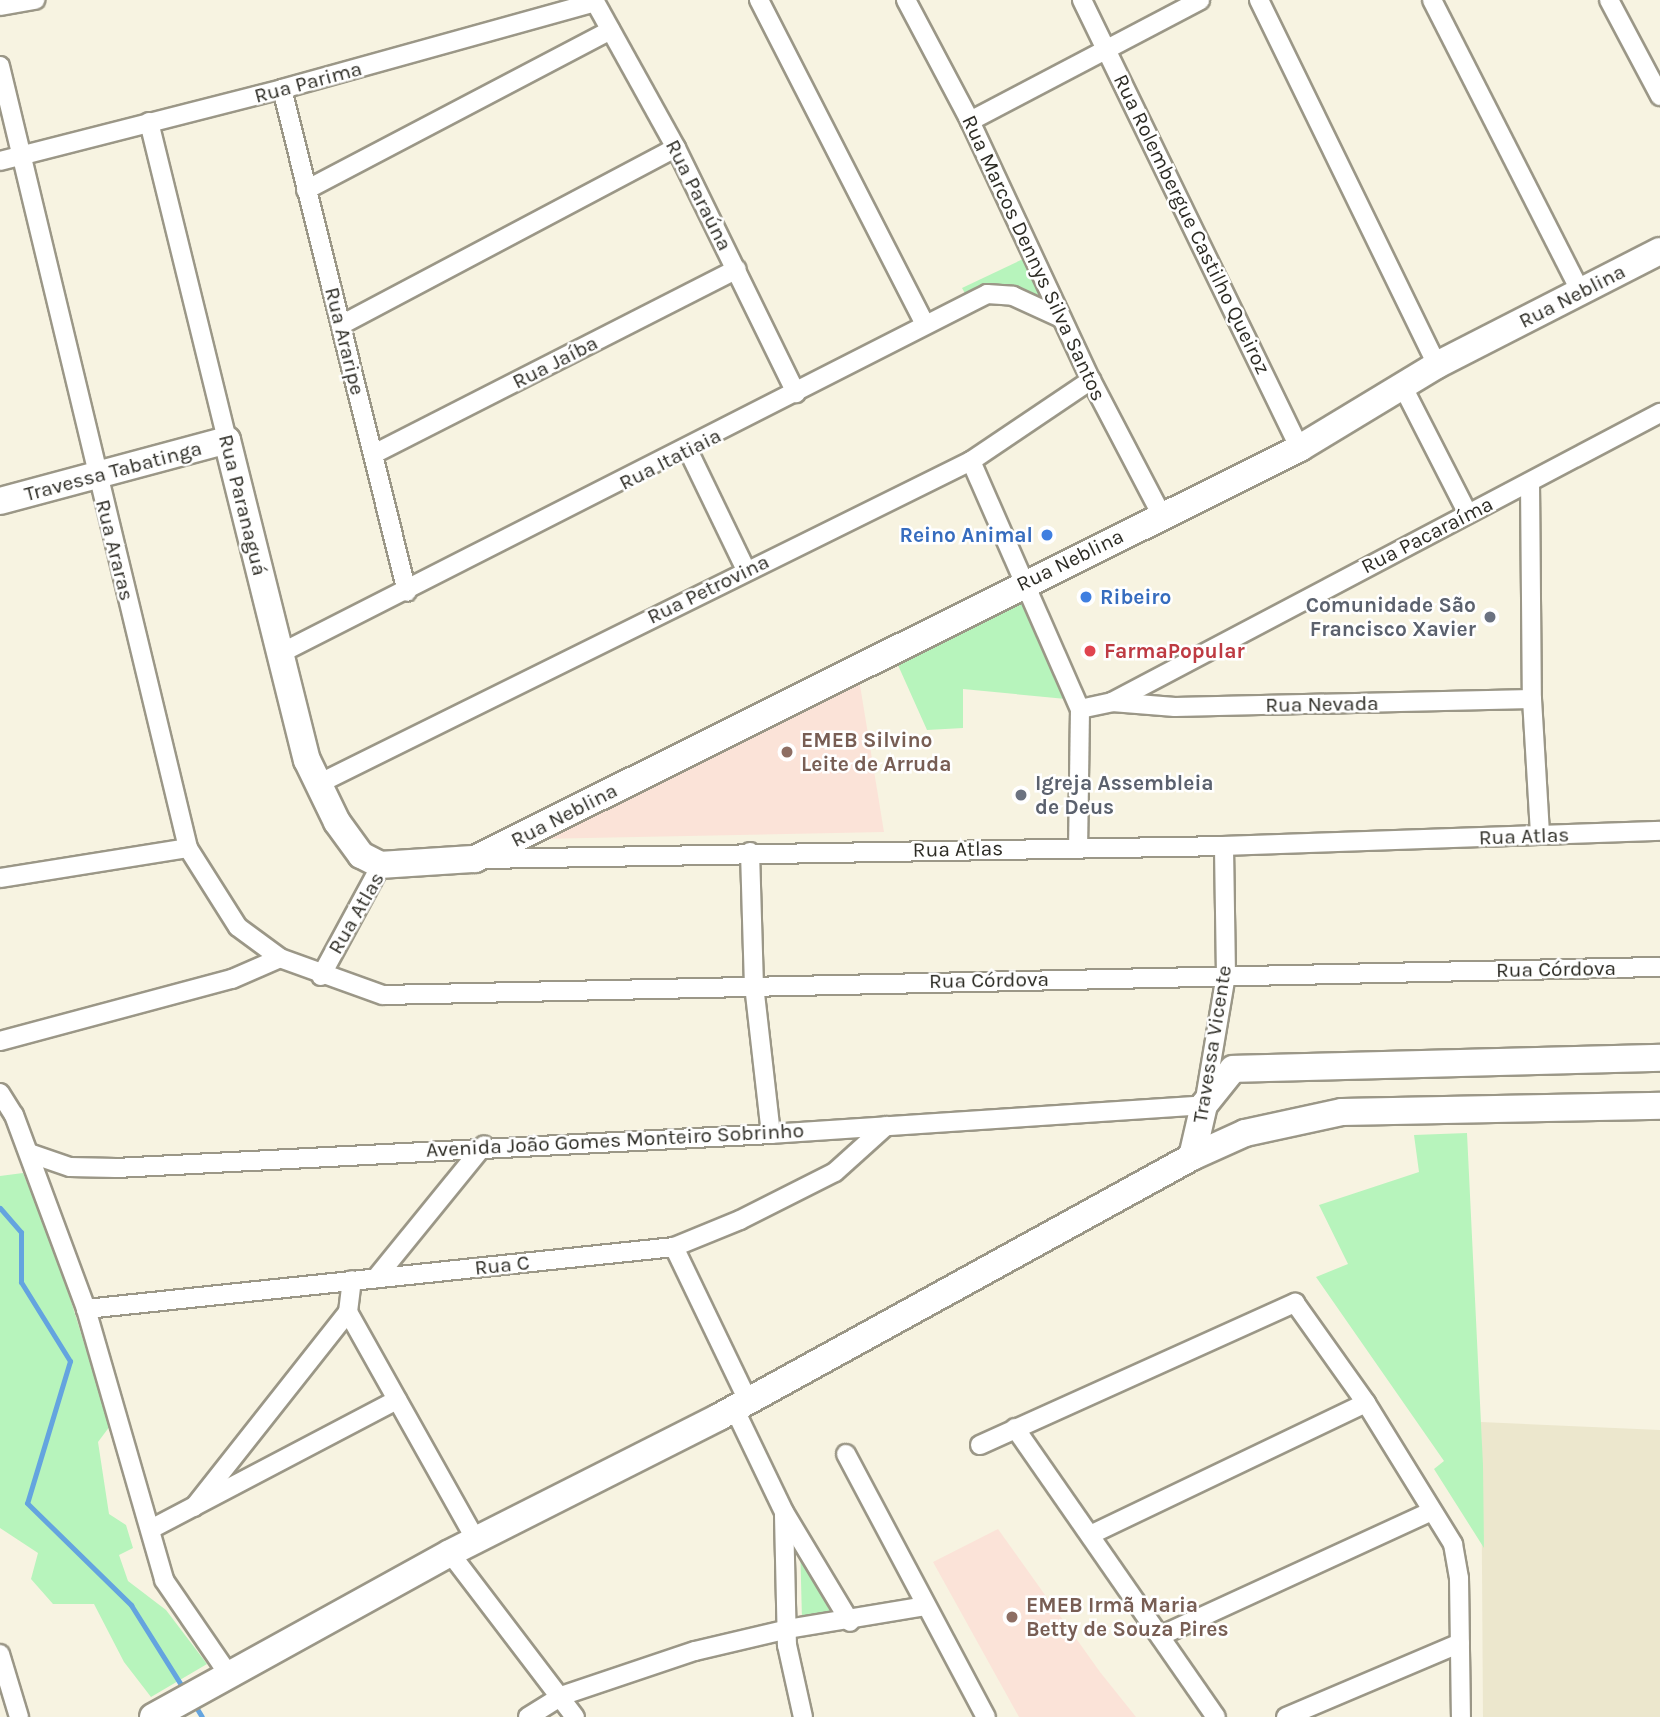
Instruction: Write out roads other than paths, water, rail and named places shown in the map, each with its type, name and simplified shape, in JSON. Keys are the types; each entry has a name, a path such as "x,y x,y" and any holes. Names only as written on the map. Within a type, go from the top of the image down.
{"main road":[{"name":"Rua Neblina","path":"475,859 1026,581 1300,448 1437,365 1660,251"},
{"name":"Travessa Tabatinga","path":"0,501 227,440"},
{"name":"Rua Paranaguá","path":"227,440 279,654 316,785 361,855 381,865"},
{"name":"Rua Atlas","path":"381,865 475,859"},
{"path":"1245,1133 1219,1123 1204,1105 1233,1069 1660,1058"},
{"name":"Travessa Vicente","path":"1192,1157 1204,1105"},
{"path":"164,1711 450,1553 741,1405 1192,1157 1245,1133 1342,1112 1660,1106"}],"street":[{"path":"0,6 35,0"},
{"path":"759,0 924,323"},
{"name":"Rua Marcos Dennys Silva Santos","path":"906,0 970,121 1091,380 1162,516"},
{"name":"Rua Rolembergue Castilho Queiroz","path":"1082,0 1300,448"},
{"path":"970,121 1200,0"},
{"path":"1259,0 1437,365"},
{"path":"1432,0 1581,292"},
{"path":"1609,0 1660,96"},
{"name":"Rua Paraúna","path":"594,1 676,148 796,393"},
{"name":"Rua Parima","path":"0,161 282,89 594,1"},
{"path":"306,190 611,30"},
{"name":"Rua Araras","path":"0,66 188,848 238,926 280,958 321,976"},
{"name":"Rua Araripe","path":"282,89 407,592"},
{"name":"Rua Paranaguá","path":"149,122 227,440"},
{"path":"341,325 676,148"},
{"name":"Rua Jaíba","path":"374,454 737,269"},
{"name":"Rua Itatiaia","path":"279,654 688,450 924,323 998,293 1061,318"},
{"name":"Rua Petrovina","path":"316,785 971,461 1091,380"},
{"path":"1403,387 1466,512"},
{"name":"Rua Pacaraíma","path":"1080,709 1112,702 1466,512 1530,483 1660,413"},
{"path":"688,450 746,570"},
{"path":"971,461 1080,709 1078,847"},
{"path":"1530,483 1532,699 1540,835"},
{"name":"Rua Nevada","path":"1112,702 1175,706 1532,699"},
{"name":"Rua Atlas","path":"475,859 750,852 1224,846 1660,831"},
{"name":"Travessa Vicente","path":"1204,1105 1226,975 1224,846"},
{"path":"0,878 188,848"},
{"path":"750,852 754,985 771,1134"},
{"name":"Rua Atlas","path":"321,976 381,865"},
{"path":"0,1041 232,979 280,958"},
{"name":"Rua Córdova","path":"321,976 383,995 1660,967"},
{"path":"0,1093 29,1153 86,1309 164,1580 220,1681"},
{"name":"Avenida João Gomes Monteiro Sobrinho","path":"29,1153 70,1167 116,1168 484,1145 771,1134 1204,1105"},
{"name":"Rua C","path":"86,1309 674,1247 740,1220 835,1172 886,1126"},
{"path":"376,1278 484,1145"},
{"path":"674,1247 784,1512 850,1622"},
{"path":"194,1507 348,1312 352,1280"},
{"path":"980,1445 1294,1303 1366,1403 1458,1556 1461,1717"},
{"path":"348,1312 476,1540"},
{"path":"151,1529 397,1400"},
{"path":"1090,1535 1366,1403"},
{"path":"1015,1429 1216,1717"},
{"path":"846,1454 982,1716"},
{"path":"1160,1636 1432,1511"},
{"path":"784,1512 793,1685 803,1717"},
{"path":"450,1553 575,1717"},
{"path":"528,1717 561,1696 695,1651 788,1629 850,1622 925,1606"},
{"path":"1286,1717 1460,1643"},
{"path":"0,1654 19,1717"}],"waterway":[{"path":"0,1208 21,1232 21,1282 70,1361 27,1503 131,1605 185,1691"},
{"path":"193,1702 202,1717"}],"place":[{"name":"Reino Animal","path":"1047,535"},
{"name":"Ribeiro","path":"1086,597"},
{"name":"Comunidade São Francisco Xavier","path":"1490,617"},
{"name":"FarmaPopular","path":"1090,651"},
{"name":"EMEB Silvino Leite de Arruda","path":"787,752"},
{"name":"Igreja Assembleia de Deus","path":"1021,795"},
{"name":"EMEB Irmã Maria Betty de Souza Pires","path":"1012,1617"}]}
